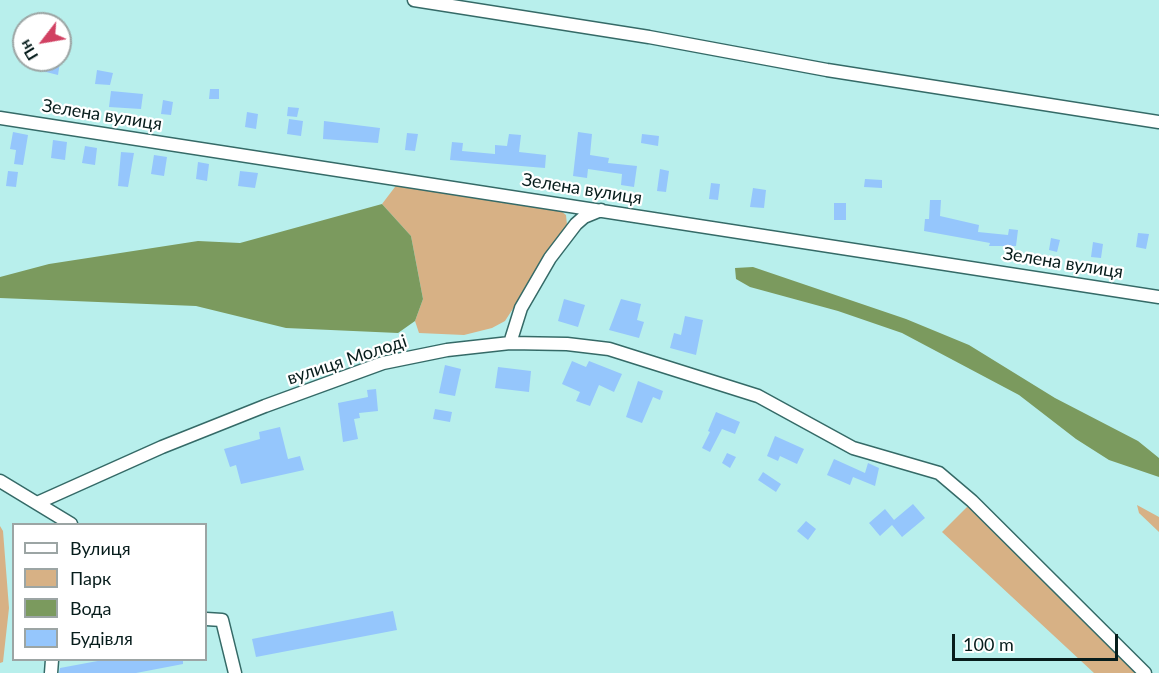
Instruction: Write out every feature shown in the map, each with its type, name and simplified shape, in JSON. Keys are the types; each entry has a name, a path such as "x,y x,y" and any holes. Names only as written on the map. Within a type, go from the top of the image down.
{"street":[{"path":"414,0 649,37 827,70 1159,122"},
{"name":"Зелена вулиця","path":"0,118 1159,297"},
{"path":"510,343 521,308 550,258 576,224 584,217 602,210"},
{"name":"вулиця Молоді","path":"37,503 192,435 383,363 447,350 510,343 567,344 609,349 758,396 853,448 875,456 928,468 949,481 1145,673"},
{"path":"0,481 68,523"},
{"path":"207,619 222,620 235,673"}],"green space":[{"path":"398,183 557,208 566,215 567,225 505,321 492,328 464,335 419,333 415,321 423,299 411,236 382,204"},
{"path":"970,504 1139,673 1094,673 942,532"},
{"path":"1137,505 1159,517 1159,532 1139,513"},
{"path":"0,526 3,531 9,608 3,662 0,663"}],"water":[{"path":"382,204 411,236 423,299 415,321 398,333 286,328 196,306 0,298 0,277 49,264 198,241 240,243"},
{"path":"753,267 906,319 969,345 1055,398 1138,441 1159,458 1159,477 1109,460 1076,439 1019,395 902,333 838,311 750,287 736,279 735,268"}],"building":[{"path":"97,70 113,73 110,85 95,84"},
{"path":"210,89 219,89 219,99 209,99"},
{"path":"111,91 143,94 141,109 109,107"},
{"path":"163,100 173,102 171,115 161,114"},
{"path":"288,107 299,108 297,117 287,116"},
{"path":"247,112 258,114 256,129 245,127"},
{"path":"289,119 303,121 301,136 287,134"},
{"path":"324,121 380,128 378,143 323,139"},
{"path":"13,132 28,135 23,165 14,164 16,150 10,149"},
{"path":"578,132 592,134 590,155 609,158 608,163 637,166 634,187 621,185 622,174 588,169 587,178 573,176"},
{"path":"407,133 418,134 415,151 405,150"},
{"path":"509,134 521,135 519,152 546,155 545,168 450,160 452,142 463,143 462,151 495,154 495,145 507,146"},
{"path":"642,134 659,136 658,146 641,143"},
{"path":"53,140 67,142 65,160 51,158"},
{"path":"85,146 97,148 95,165 82,163"},
{"path":"121,152 134,153 128,187 118,186"},
{"path":"154,155 167,157 164,176 151,174"},
{"path":"198,162 209,164 207,181 196,179"},
{"path":"660,169 669,171 666,192 657,191"},
{"path":"8,171 18,172 16,187 6,186"},
{"path":"240,171 258,173 255,188 238,186"},
{"path":"865,179 882,180 882,188 864,187"},
{"path":"711,183 720,184 718,200 709,199"},
{"path":"753,188 766,190 764,208 750,207"},
{"path":"930,200 941,200 940,216 979,225 978,232 1008,235 1009,229 1018,230 1016,246 989,246 990,243 924,231 925,219 929,219"},
{"path":"834,203 846,203 846,220 834,220"},
{"path":"1138,233 1149,234 1146,249 1136,247"},
{"path":"1051,238 1060,240 1057,252 1049,250"},
{"path":"1093,242 1103,244 1101,258 1091,257"},
{"path":"564,299 585,305 578,327 558,321"},
{"path":"621,299 641,304 637,320 644,322 639,338 609,330"},
{"path":"685,316 703,320 696,355 670,348 674,333 681,335"},
{"path":"572,361 586,367 589,361 622,374 614,392 599,385 590,406 576,401 580,392 562,384"},
{"path":"445,365 461,369 455,396 439,393"},
{"path":"498,367 531,371 529,392 495,388"},
{"path":"638,381 663,391 660,400 653,397 642,423 626,417"},
{"path":"376,389 378,411 359,413 360,418 354,419 358,439 343,442 338,403 368,397 367,390"},
{"path":"435,409 452,412 450,422 433,419"},
{"path":"716,412 740,422 735,434 722,429 710,452 702,448"},
{"path":"280,427 288,459 300,456 304,470 241,484 236,465 230,467 224,449 260,439 259,432"},
{"path":"775,436 804,449 797,464 780,456 778,461 767,456"},
{"path":"727,453 736,457 730,468 722,463"},
{"path":"834,459 865,473 868,463 879,468 875,486 853,477 850,485 827,475"},
{"path":"763,472 781,484 776,492 758,480"},
{"path":"913,504 925,518 902,537 892,525 880,536 869,523 885,509 894,520"},
{"path":"806,521 816,529 808,540 797,531"},
{"path":"393,611 397,630 256,657 252,639"},
{"path":"98,661 183,661 183,664 136,673 59,673 60,668"}]}
